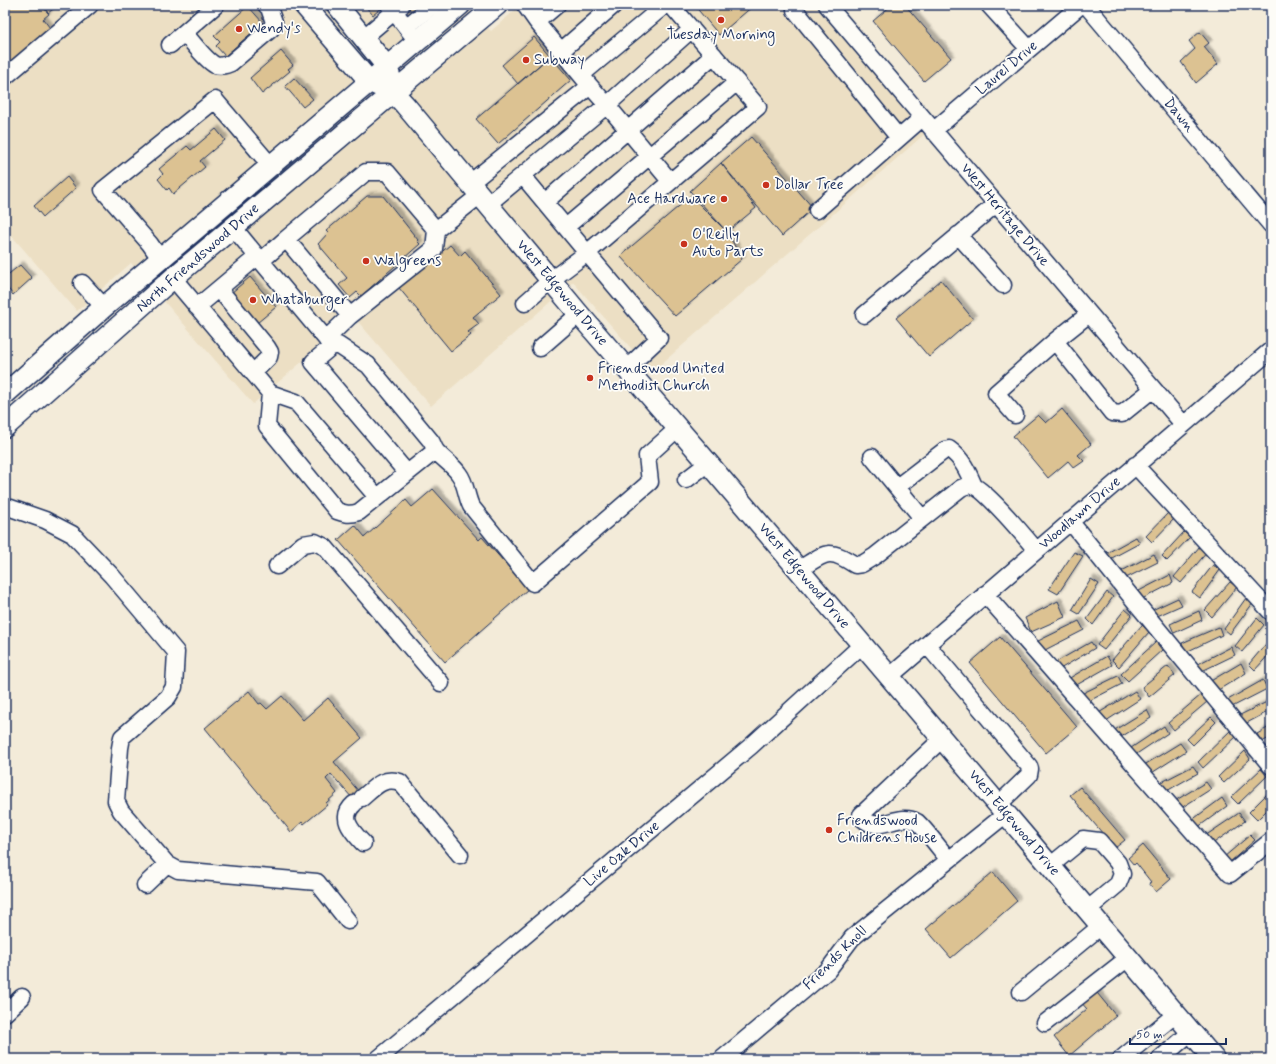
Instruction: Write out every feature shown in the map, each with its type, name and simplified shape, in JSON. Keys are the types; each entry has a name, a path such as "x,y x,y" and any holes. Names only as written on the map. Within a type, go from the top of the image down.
{"main road":[{"path":"304,5 370,82 394,93"},
{"name":"North Friendswood Drive","path":"5,394 104,307 387,67 412,34 436,10 460,5"},
{"name":"North Friendswood Drive","path":"5,427 173,278 497,5"},
{"path":"338,6 387,67 394,93"},
{"name":"West Edgewood Drive","path":"394,93 579,314 708,463 1214,1059"},
{"path":"161,260 173,278"}],"street":[{"path":"5,77 90,5"},
{"path":"170,45 216,5"},
{"path":"525,5 537,22 670,181"},
{"path":"537,22 557,5"},
{"path":"561,50 614,5"},
{"path":"407,473 313,362 350,316 434,249 436,230 479,194 586,80 665,5"},
{"path":"525,303 551,280 587,253 758,107 671,5"},
{"path":"795,5 795,10 899,138"},
{"name":"West Heritage Drive","path":"827,5 1183,424"},
{"path":"989,5 1029,49"},
{"name":"Laurel Drive","path":"933,131 1081,5"},
{"name":"Dawn","path":"1086,5 1271,225"},
{"path":"184,33 216,66 224,66 231,63 271,29 274,22 269,6"},
{"path":"363,38 394,7 412,34"},
{"path":"479,194 523,176 607,105 692,29"},
{"path":"545,202 714,55"},
{"path":"566,227 737,82"},
{"path":"161,260 150,244 103,190 215,100 271,166"},
{"path":"817,210 922,118"},
{"path":"197,308 219,289 286,239 366,172 387,172 436,230"},
{"path":"523,176 659,338 626,369"},
{"path":"864,315 996,204"},
{"path":"233,228 260,258 328,343 338,345 368,365 431,440 435,451 452,465 459,474 471,506 533,583 650,482 647,456 677,429"},
{"path":"958,236 1003,285"},
{"path":"286,239 350,316"},
{"path":"173,278 270,393 296,402 377,497"},
{"path":"82,283 104,307"},
{"path":"219,289 270,352 269,357 253,374"},
{"path":"540,348 579,314"},
{"path":"1014,415 996,393 1055,340 1089,314"},
{"path":"1055,340 1112,413 1122,414 1153,389"},
{"name":"Woodlawn Drive","path":"889,677 1271,350"},
{"path":"270,393 267,426 336,511 344,514 359,512 435,451"},
{"path":"897,487 945,450 949,449 956,454 966,467 974,486 993,502 1036,550"},
{"path":"872,457 922,518"},
{"path":"686,480 708,463"},
{"path":"1135,465 1271,612"},
{"path":"798,570 826,554 835,553 855,566 862,564 875,556 961,488 966,486 974,486"},
{"path":"5,506 45,520 72,534 112,576 176,652 174,687 168,697 122,737 116,801 122,811 167,864 178,870 317,882 348,921"},
{"path":"1070,521 1136,604 1271,766"},
{"path":"277,566 303,544 315,542 325,547 441,683"},
{"path":"985,594 1230,874 1271,841"},
{"name":"Live Oak Drive","path":"378,1059 751,746 862,645"},
{"name":"Friends Knoll","path":"722,1059 828,970 852,938 949,860 1002,809 1029,775 1030,766 927,645"},
{"path":"942,739 861,815 867,823 877,826 903,819 917,822 949,860"},
{"path":"363,843 348,826 348,812 381,781 394,780 400,782 460,855"},
{"path":"1050,866 1083,839 1099,841 1104,846 1118,863 1122,874 1118,884 1087,910"},
{"path":"145,885 167,864"},
{"path":"1021,992 1100,926"},
{"path":"1044,1023 1128,958"},
{"path":"5,1013 22,997"},
{"path":"1121,1059 1176,1014"},
{"path":"1160,1059 1191,1032"}],"shaded area":[{"path":"5,5 290,5 302,19 317,5 469,5 491,31 521,5 817,5 927,132 652,372 573,282 431,406 354,317 253,404 131,263 77,311 5,228"}],"building":[{"path":"5,5 42,5 49,14 43,19 50,28 5,66"},
{"path":"42,5 58,5 48,13"},
{"path":"364,5 383,5 384,6 373,15"},
{"path":"400,5 419,5 408,15"},
{"name":"Tuesday Morning","path":"694,5 754,5 719,35"},
{"path":"892,5 905,5 951,58 924,81 873,21"},
{"name":"Wendy's","path":"248,6 263,23 225,56 216,46 220,42 214,36"},
{"path":"1200,32 1209,43 1204,47 1218,64 1196,83 1181,62 1195,49 1189,41"},
{"name":"Subway","path":"534,37 550,56 518,84 502,65"},
{"path":"281,51 293,65 288,69 290,71 262,94 250,78"},
{"path":"550,56 571,80 498,144 476,119"},
{"path":"294,78 313,99 303,107 285,86"},
{"path":"216,129 225,140 200,161 205,167 173,194 169,188 167,190 158,179 163,174 159,169 187,146 191,150"},
{"name":"Dollar Tree","path":"751,137 813,208 782,236 721,163"},
{"name":"Ace Hardware","path":"721,163 756,208 727,232 690,191"},
{"path":"67,177 76,188 43,217 34,206"},
{"name":"Walgreens","path":"367,196 383,196 420,244 361,296 357,292 350,298 339,285 347,278 318,244 328,233 326,231"},
{"name":"O'Reilly Auto Parts","path":"691,196 727,232 742,259 675,316 620,256"},
{"path":"450,245 460,256 465,251 501,294 473,317 479,324 468,332 471,335 451,351 399,288"},
{"path":"20,265 32,278 13,295 5,285 5,277"},
{"name":"Whataburger","path":"250,277 276,307 257,323 231,293"},
{"path":"941,280 973,319 929,357 896,318"},
{"path":"1062,409 1091,444 1078,455 1084,461 1074,468 1068,461 1048,478 1013,436 1038,415 1046,423"},
{"path":"433,489 479,540 482,537 528,589 445,662 338,540 355,525 365,537 406,500 412,507"},
{"path":"1169,512 1175,518 1152,542 1146,536"},
{"path":"1184,532 1190,537 1167,561 1162,556"},
{"path":"1136,537 1140,543 1110,559 1107,553"},
{"path":"1200,546 1207,552 1181,583 1174,577"},
{"path":"1074,552 1083,556 1058,594 1049,589"},
{"path":"1154,554 1158,562 1122,580 1118,573"},
{"path":"1213,565 1220,570 1200,598 1192,592"},
{"path":"1170,575 1173,583 1140,600 1137,592"},
{"path":"1091,579 1099,584 1079,614 1072,610"},
{"path":"1230,582 1237,587 1212,617 1205,610"},
{"path":"1107,592 1113,597 1093,625 1087,619"},
{"path":"1178,598 1182,605 1155,617 1152,610"},
{"path":"1246,598 1253,603 1230,634 1224,629"},
{"path":"1058,601 1065,617 1031,632 1025,618"},
{"path":"1125,609 1132,615 1104,650 1097,645"},
{"path":"1199,611 1202,620 1174,633 1170,624"},
{"path":"1257,618 1264,625 1242,652 1235,646"},
{"path":"1079,621 1084,630 1043,651 1038,641"},
{"path":"1142,625 1149,632 1119,667 1112,660"},
{"path":"1219,627 1222,635 1186,652 1182,643"},
{"path":"1000,637 1077,727 1046,753 970,663"},
{"path":"1271,638 1271,652 1255,670 1249,664"},
{"path":"1091,642 1095,648 1060,669 1056,662"},
{"path":"1156,642 1162,650 1128,681 1121,674"},
{"path":"1231,647 1235,655 1202,671 1198,664"},
{"path":"1107,656 1112,665 1073,687 1068,679"},
{"path":"1241,663 1246,673 1215,692 1209,682"},
{"path":"1168,666 1175,675 1149,697 1142,687"},
{"path":"1118,676 1122,684 1085,703 1081,694"},
{"path":"1263,680 1267,689 1230,708 1226,701"},
{"path":"249,691 259,704 261,703 267,709 282,696 303,720 328,698 362,738 334,762 360,793 353,799 331,774 326,779 337,793 326,803 327,805 304,824 302,822 291,832 205,728"},
{"path":"1135,691 1140,699 1103,723 1097,714"},
{"path":"1201,695 1207,702 1174,730 1168,723"},
{"path":"1271,700 1271,710 1245,724 1240,715"},
{"path":"1147,710 1151,718 1118,739 1113,731"},
{"path":"1211,717 1216,722 1193,745 1187,739"},
{"path":"1164,726 1168,733 1132,757 1128,750"},
{"path":"1271,726 1271,737 1262,742 1257,734"},
{"path":"1231,730 1237,736 1203,768 1198,762"},
{"path":"1180,743 1186,751 1147,776 1141,767"},
{"path":"1245,751 1250,759 1224,783 1218,777"},
{"path":"1193,766 1198,773 1165,792 1160,783"},
{"path":"1261,769 1267,776 1238,804 1231,797"},
{"path":"1206,782 1211,789 1178,810 1173,802"},
{"path":"1080,787 1125,840 1115,848 1070,795"},
{"path":"1271,790 1271,806 1257,820 1249,812"},
{"path":"1222,798 1227,806 1194,830 1188,823"},
{"path":"1239,813 1245,821 1208,847 1202,838"},
{"path":"1250,835 1255,840 1229,863 1224,857"},
{"path":"1143,845 1171,879 1156,892 1149,883 1151,882 1136,863 1134,865 1128,858"},
{"path":"993,872 1017,901 951,958 926,929"},
{"path":"1093,988 1116,1016 1069,1056 1054,1037 1087,1009 1079,1000"}],"place":[{"name":"Tuesday Morning","path":"721,20"},
{"name":"Wendy's","path":"239,29"},
{"name":"Subway","path":"526,60"},
{"name":"Dollar Tree","path":"766,185"},
{"name":"Ace Hardware","path":"724,199"},
{"name":"O'Reilly Auto Parts","path":"684,244"},
{"name":"Walgreens","path":"366,261"},
{"name":"Whataburger","path":"253,300"},
{"name":"Friendswood United Methodist Church","path":"590,378"},
{"name":"Friendswood Childrens House","path":"829,830"}]}
